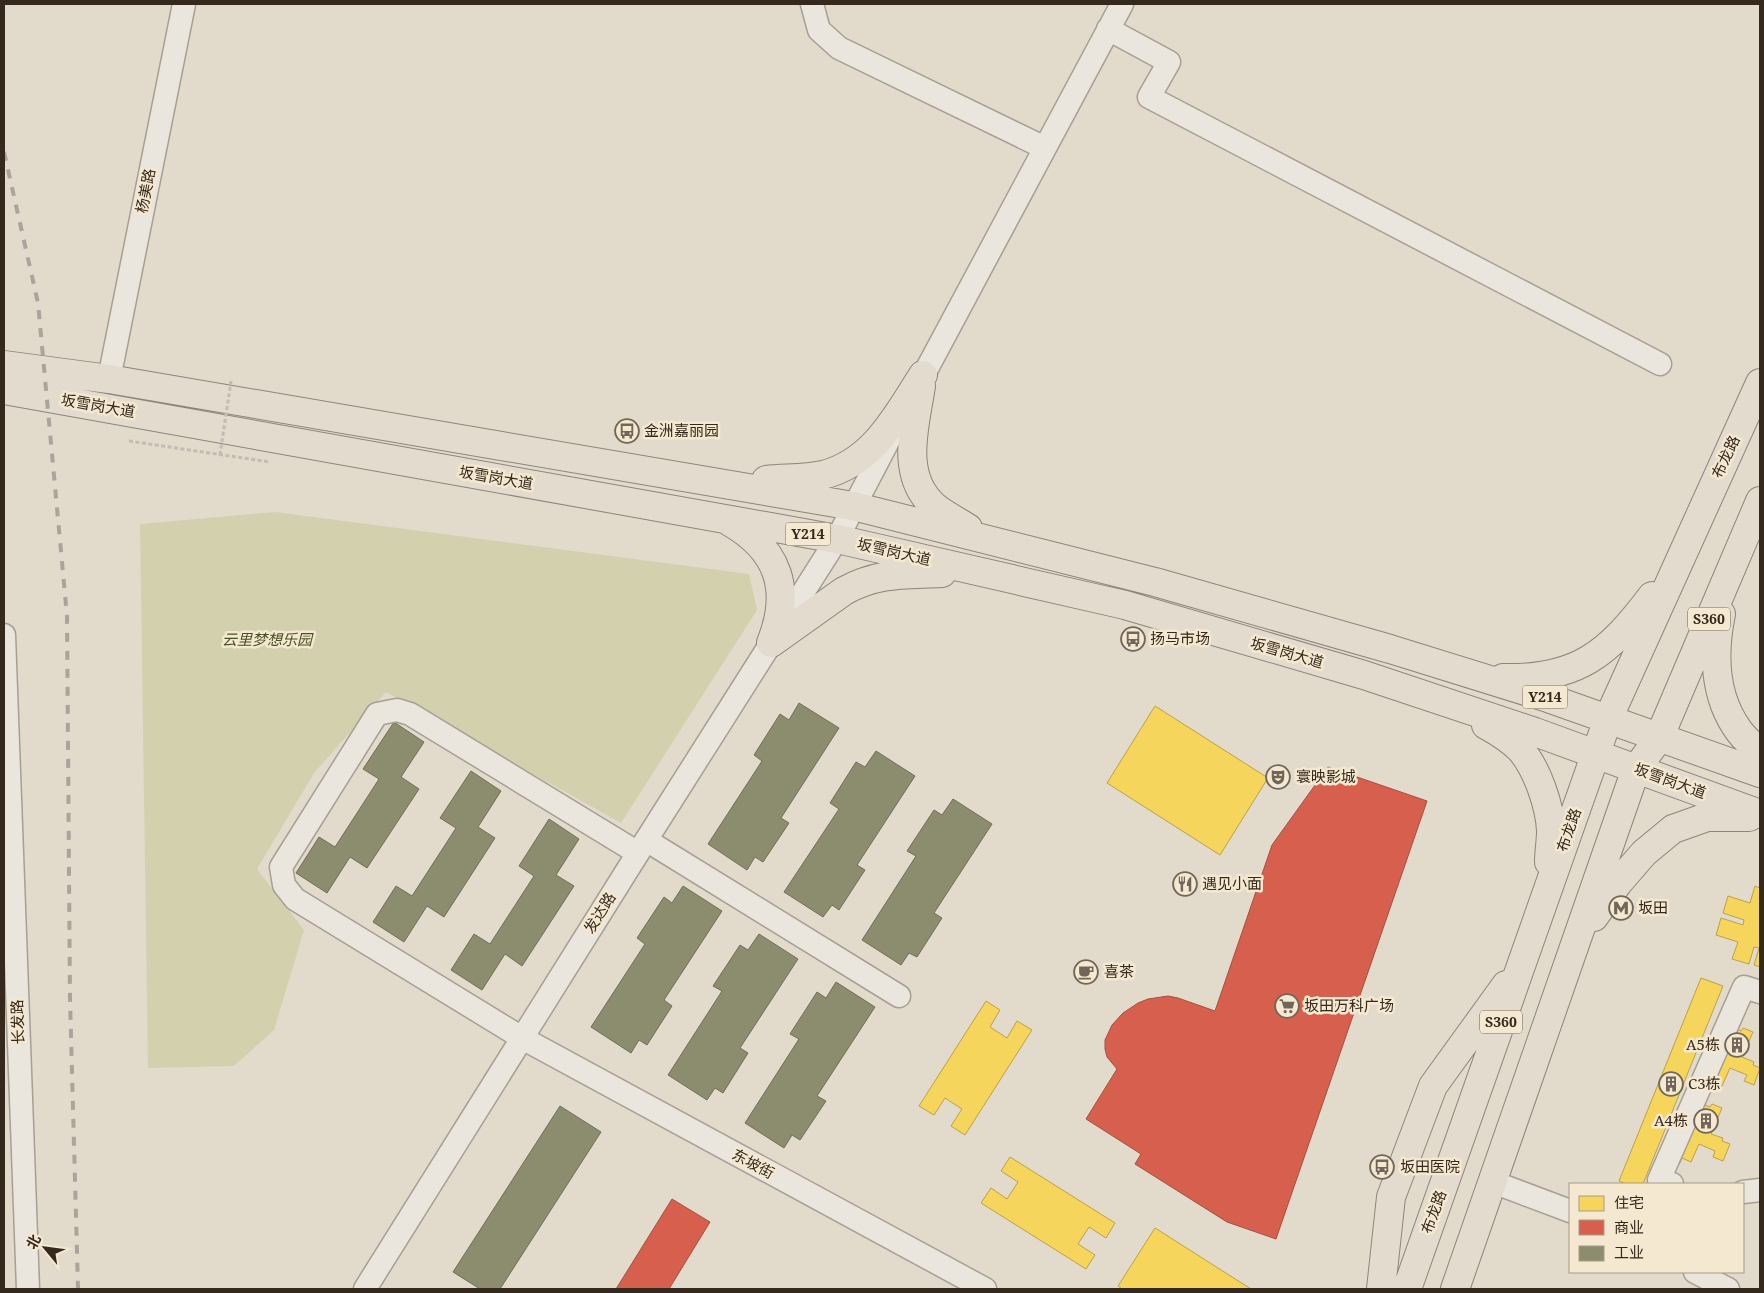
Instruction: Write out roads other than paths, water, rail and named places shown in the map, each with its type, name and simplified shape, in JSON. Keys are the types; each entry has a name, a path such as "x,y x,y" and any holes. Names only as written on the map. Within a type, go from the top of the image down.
{"main road":[{"name":"坂雪岗大道","path":"4,365 109,379 854,506 1156,582 1380,646 1482,677 1608,719 1760,774"},
{"path":"721,482 823,475 846,466 867,453 885,434 923,375"},
{"path":"923,375 911,453 917,481 926,497 935,507 990,541"},
{"name":"布龙路","path":"1407,1289 1608,719 1760,383"},
{"name":"坂雪岗大道","path":"4,390 837,539 1125,605 1364,675 1595,754 1760,814"},
{"name":"S360","path":"1455,1289 1636,769 1659,738 1760,501"},
{"path":"710,516 730,522 747,532 762,546 773,564 779,583 781,604 778,624 771,643"},
{"path":"1482,677 1522,678 1560,673 1585,662 1608,647 1632,622 1680,558"},
{"path":"771,643 844,591 869,580 896,574 980,572"},
{"path":"1729,572 1717,630 1716,669 1723,703 1739,730 1760,754"},
{"path":"1438,700 1494,729 1520,749 1532,769 1544,796 1551,830 1547,893"},
{"path":"1577,940 1618,883 1644,853 1673,829 1707,817 1744,816 1760,818"},
{"path":"1381,1289 1391,1197 1432,1086 1523,962"}],"street":[{"name":"杨美路","path":"109,379 184,4"},
{"path":"812,4 819,30 839,48 1045,148"},
{"name":"发达路","path":"365,1289 837,539 1122,4"},
{"path":"1108,29 1169,62 1149,97 1660,364"},
{"name":"长发路","path":"4,634 28,1289"},
{"name":"东坡街","path":"899,996 410,714 397,710 377,714 280,867 284,885 295,900 522,1038 985,1289"},
{"path":"1669,1183 1660,1180 1744,987 1760,992"},
{"path":"1493,1182 1569,1211"},
{"path":"1744,1192 1760,1190"},
{"path":"1697,1273 1728,1289"}],"railway":[{"path":"4,152 38,303 67,616 70,999 78,1289"}],"place":[{"name":"金洲嘉丽园","path":"627,431"},
{"name":"扬马市场","path":"1133,639"},
{"name":"寰映影城","path":"1278,777"},
{"name":"遇见小面","path":"1185,884"},
{"name":"坂田","path":"1621,908"},
{"name":"喜茶","path":"1086,972"},
{"name":"坂田万科广场","path":"1287,1006"},
{"name":"A5栋","path":"1737,1045"},
{"name":"C3栋","path":"1671,1084"},
{"name":"A4栋","path":"1706,1121"},
{"name":"坂田医院","path":"1382,1167"}],"park label":[{"name":"云里梦想乐园","path":"267,640"}]}
